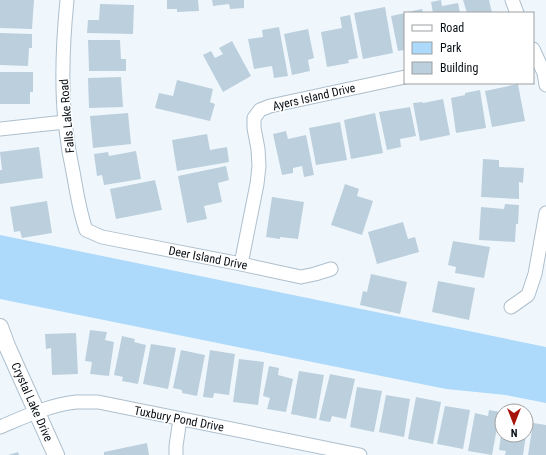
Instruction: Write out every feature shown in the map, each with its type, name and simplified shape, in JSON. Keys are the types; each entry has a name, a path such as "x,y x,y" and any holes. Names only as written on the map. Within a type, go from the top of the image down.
{"street":[{"name":"Falls Lake Road","path":"67,0 64,32 63,84 65,122 81,217 86,230"},
{"path":"512,0 517,12"},
{"path":"534,51 544,73 546,85"},
{"name":"Ayers Island Drive","path":"241,264 257,184 259,166 254,118 260,110 270,106 404,77"},
{"path":"0,129 65,122"},
{"path":"511,307 528,295 535,274 546,213"},
{"name":"Deer Island Drive","path":"86,230 102,237 301,277 331,269"},
{"name":"Crystal Lake Drive","path":"0,327 7,346 56,455"},
{"name":"Tuxbury Pond Drive","path":"0,427 36,412 61,405 76,402 98,402 360,455"},
{"path":"176,455 180,419"}],"green space":[{"path":"0,235 546,347 546,403 506,395 446,389 0,299"}],"building":[{"path":"0,0 34,0 32,29 0,28"},
{"path":"167,0 198,0 199,11 177,12 177,9 167,9"},
{"path":"212,0 244,0 244,8 230,9 229,4 213,6"},
{"path":"441,0 442,6 458,3 460,12 433,12 431,2"},
{"path":"463,0 489,0 492,12 467,12"},
{"path":"100,4 134,5 133,34 87,33 88,20 99,20"},
{"path":"385,7 393,53 363,59 354,13"},
{"path":"422,9 423,12 408,12"},
{"path":"404,13 404,50 398,51 391,16"},
{"path":"350,15 358,58 348,60 349,63 327,67 321,32 342,28 340,17"},
{"path":"279,27 288,76 274,78 272,66 254,69 248,39 263,37 262,30"},
{"path":"308,29 314,58 308,60 310,71 292,75 284,34"},
{"path":"0,33 32,34 32,48 29,48 28,66 0,65"},
{"path":"88,40 120,40 121,59 126,59 126,71 89,71"},
{"path":"232,41 251,76 223,92 203,55 211,51 215,58 223,54 219,48"},
{"path":"0,72 33,72 33,92 30,92 30,104 0,104"},
{"path":"121,77 123,107 89,108 88,78"},
{"path":"177,80 213,89 210,102 215,104 210,121 155,108 159,93 173,96"},
{"path":"518,84 525,121 492,127 485,91"},
{"path":"480,90 486,128 456,133 451,98"},
{"path":"443,99 450,135 420,141 413,103 423,103"},
{"path":"410,107 416,136 400,139 401,147 387,150 379,112"},
{"path":"128,113 131,144 93,148 90,116"},
{"path":"375,113 383,153 351,159 344,120"},
{"path":"340,122 347,160 316,165 309,128"},
{"path":"286,131 288,139 306,135 314,175 304,177 302,166 293,168 293,173 282,175 273,134"},
{"path":"207,134 210,150 227,147 229,162 177,171 172,140"},
{"path":"39,147 43,178 0,184 0,170 2,170 0,152"},
{"path":"136,151 141,179 104,185 102,175 97,176 94,154 108,152 109,156"},
{"path":"483,159 499,160 499,167 524,168 523,183 519,182 519,199 481,197"},
{"path":"226,166 229,180 218,183 222,202 204,206 207,219 187,223 178,176"},
{"path":"155,180 162,210 116,219 110,189"},
{"path":"345,184 359,189 357,196 373,201 362,235 331,225"},
{"path":"272,197 304,202 298,239 266,237"},
{"path":"47,201 52,233 22,238 20,231 14,232 10,207"},
{"path":"505,204 519,205 515,242 479,240 481,207 504,209"},
{"path":"403,222 408,239 415,237 419,252 377,264 368,232"},
{"path":"453,241 490,247 484,278 455,273 456,267 448,265"},
{"path":"371,274 407,282 400,314 360,305 363,291 367,292"},
{"path":"438,281 475,288 469,320 432,312"},
{"path":"90,330 107,332 105,340 114,342 109,376 90,374 92,362 85,361"},
{"path":"76,333 78,374 52,375 51,348 46,349 45,334"},
{"path":"122,336 135,339 134,342 146,345 138,384 122,381 123,377 114,375"},
{"path":"151,344 176,348 168,389 143,384"},
{"path":"181,350 205,355 197,396 182,393 182,390 173,388"},
{"path":"210,350 235,354 229,395 214,393 213,398 203,397"},
{"path":"239,359 264,362 258,405 233,402"},
{"path":"269,366 279,368 278,375 293,379 286,412 267,409 270,398 263,396"},
{"path":"299,371 324,375 316,419 291,414"},
{"path":"330,374 355,379 346,419 332,416 330,422 319,420"},
{"path":"357,387 382,391 374,432 350,427"},
{"path":"386,395 410,399 404,437 379,432"},
{"path":"416,397 441,402 433,444 408,439"},
{"path":"445,406 470,410 463,449 437,444"},
{"path":"489,410 494,411 494,443 492,455 468,451 475,413 488,416"},
{"path":"534,423 546,425 546,455 528,455 530,443 534,443"},
{"path":"147,443 149,455 104,455 104,452"},
{"path":"500,443 525,443 523,455 505,455 506,451 499,450"},
{"path":"18,452 19,455 8,455"}]}
